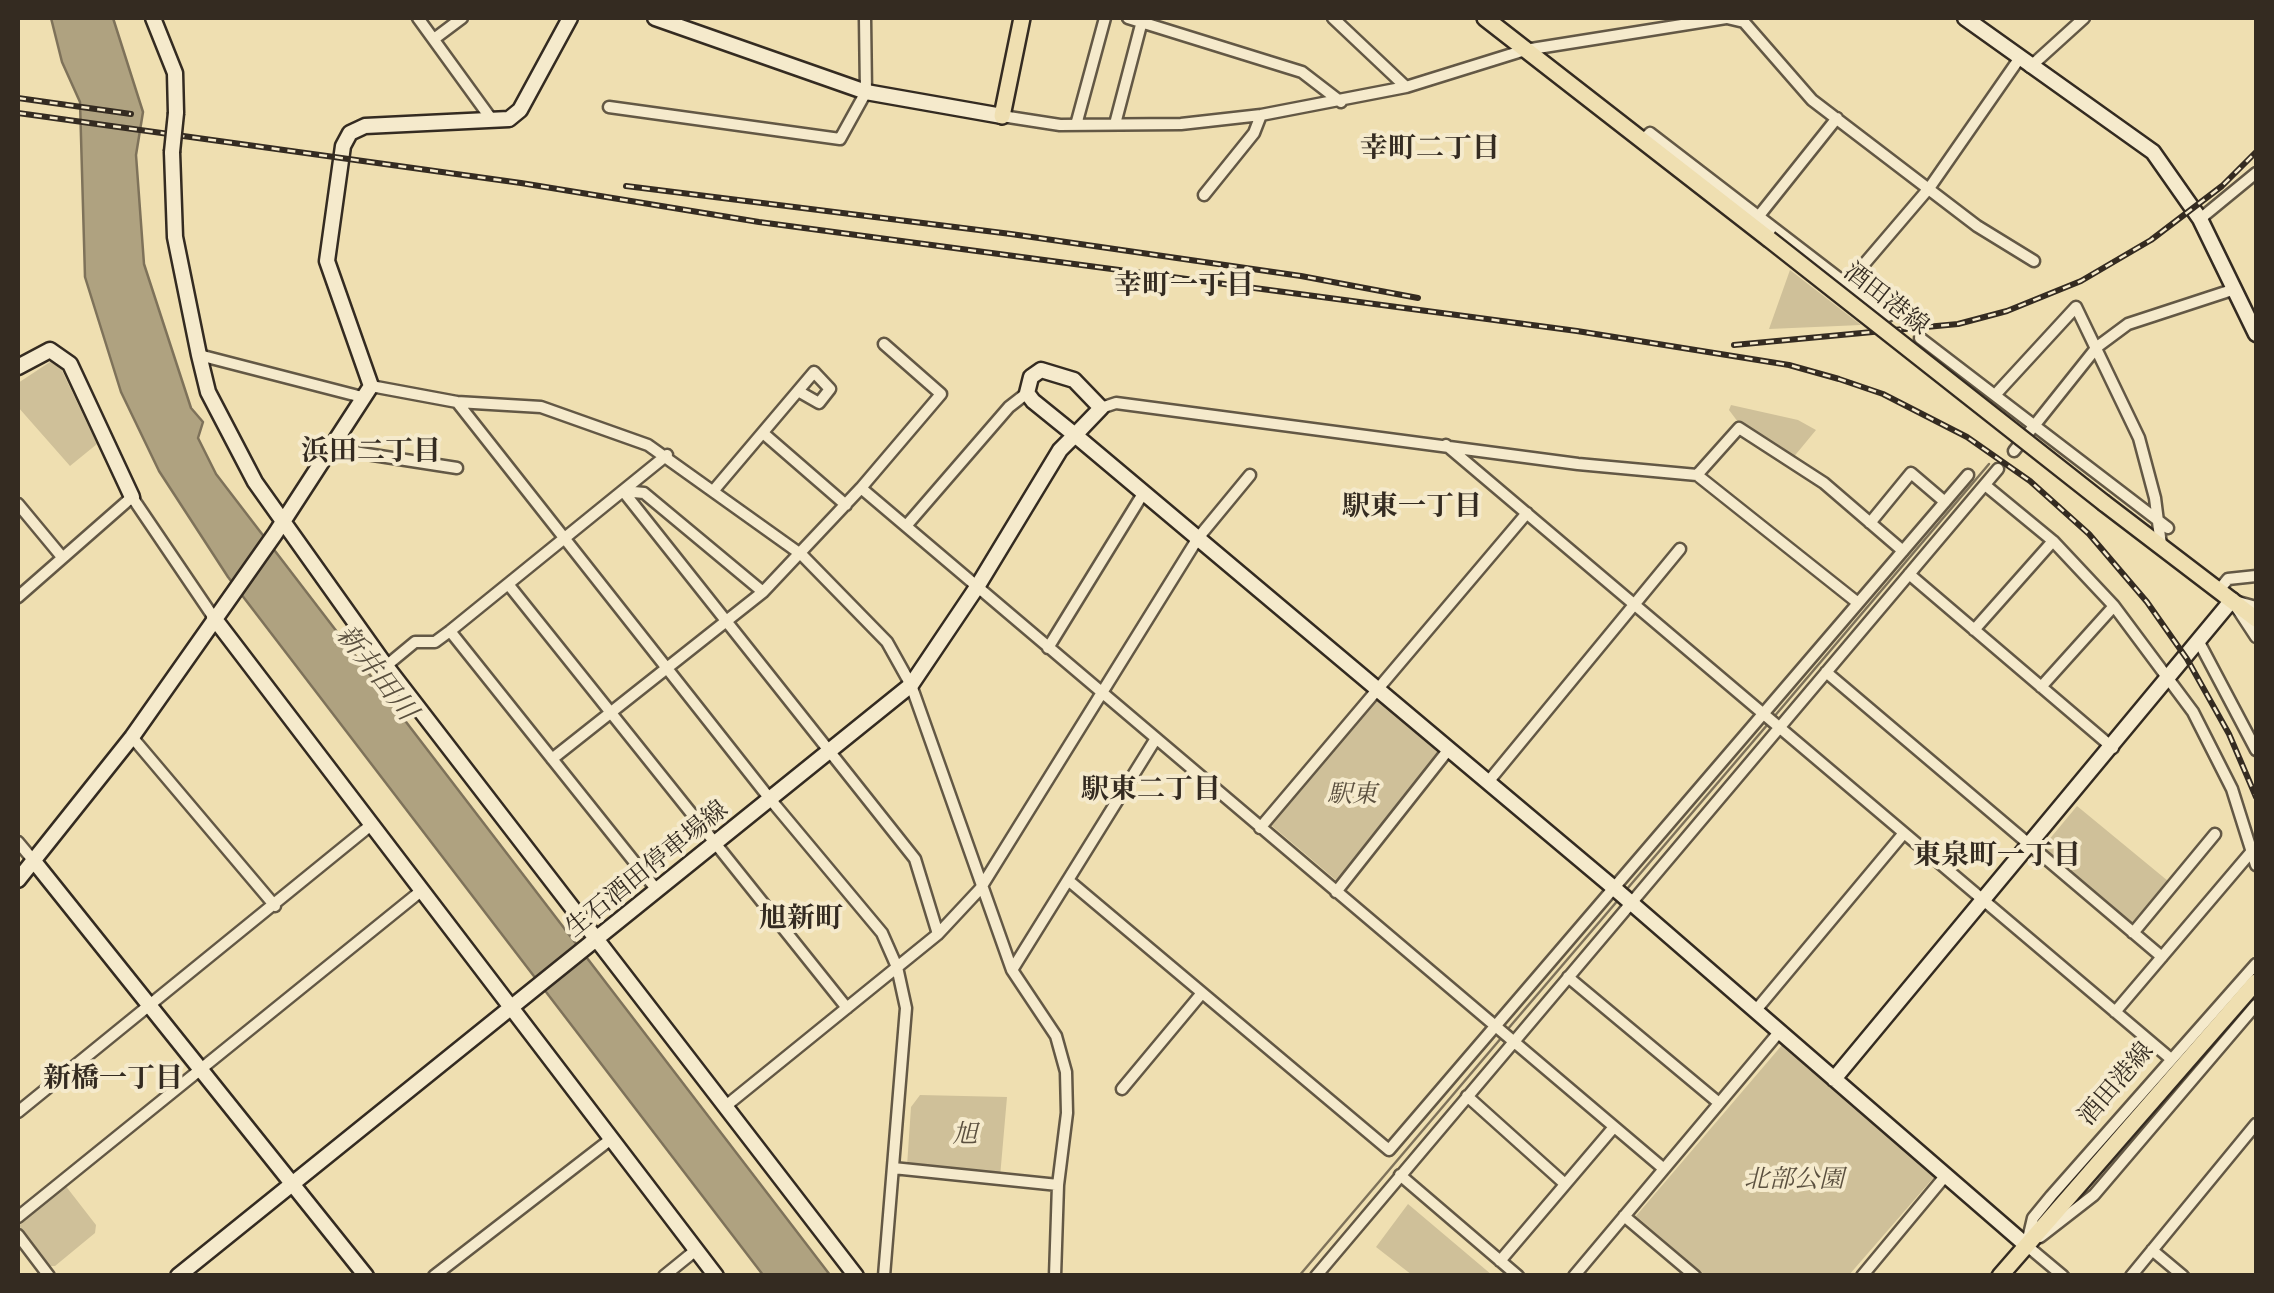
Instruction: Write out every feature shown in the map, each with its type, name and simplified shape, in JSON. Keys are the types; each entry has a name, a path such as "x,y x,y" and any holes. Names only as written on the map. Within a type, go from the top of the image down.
{"main road":[{"path":"1002,116 1022,18"},
{"name":"酒田港線","path":"1485,18 2256,620"},
{"name":"酒田港線","path":"2000,1276 2256,982"}],"street":[{"path":"152,18 176,73 172,152 175,237 199,356 224,424 278,528 856,1276"},
{"path":"418,18 492,120"},
{"path":"434,39 462,18"},
{"path":"367,391 328,270 343,146 350,134 366,126 509,118 520,110 570,18"},
{"path":"656,18 866,92 1076,125 1189,123 1341,102 1525,50 1727,18 1744,22 1812,100 1977,226 2034,262"},
{"path":"610,107 840,139 866,92 865,18"},
{"path":"1076,125 1104,18"},
{"path":"1128,18 1302,72 1341,102"},
{"path":"1333,18 1406,86"},
{"path":"1965,18 2153,152 2200,220 2256,334"},
{"path":"1848,283 1930,187 2024,63 2084,18"},
{"path":"1115,124 1142,21"},
{"path":"1204,194 1254,133 1261,114"},
{"path":"1758,217 1837,118"},
{"path":"1642,141 1650,133 1888,316"},
{"path":"2200,220 2256,172"},
{"path":"2014,451 2097,347 2128,324 2235,289"},
{"path":"1995,394 2076,307 2138,438 2163,525 2161,546"},
{"path":"1920,338 2163,525"},
{"path":"552,759 763,592 802,555 941,394 884,344"},
{"path":"18,367 50,350 70,364 132,497 214,618 421,891 518,1006 611,1140 716,1276"},
{"path":"199,356 367,391 541,407 584,419 667,455 802,555 881,635 911,685 980,890 1012,970 1056,1036 1066,1072 1067,1113 1058,1185 1055,1276"},
{"path":"906,526 1009,407 1027,393 1031,377 1041,370 1058,372 1074,380 1101,408 1116,403 1697,475 1858,603"},
{"path":"18,880 132,737 278,528 367,391"},
{"path":"714,490 798,391"},
{"path":"1027,393 1631,902 2062,1276"},
{"path":"457,402 770,799 882,933 897,967 906,1008 884,1276"},
{"name":"生石酒田停車場線","path":"178,1276 518,1006 656,889 911,685 978,588 1060,450 1101,408"},
{"path":"1697,475 1739,428 1824,483 1903,551"},
{"path":"763,433 846,505"},
{"path":"1446,445 2171,1060"},
{"path":"328,448 458,468"},
{"path":"386,666 415,642 435,642 450,631 667,455"},
{"path":"1316,1276 1998,469"},
{"path":"1870,522 1912,473 1945,502"},
{"path":"727,1105 938,934 980,890 1198,538 1250,475"},
{"path":"1068,880 1389,1150 1968,475"},
{"path":"1984,485 2053,542 2114,606 2194,712 2250,835 2256,865"},
{"path":"861,488 1664,1168"},
{"path":"623,491 644,492 763,592"},
{"path":"623,491 915,860 938,934"},
{"path":"1048,648 1144,492"},
{"path":"18,597 132,497"},
{"path":"18,504 62,558"},
{"path":"1260,828 1527,514"},
{"path":"1927,523 1942,536"},
{"path":"1974,630 2053,542"},
{"path":"1488,782 1680,548"},
{"path":"1909,574 2112,748"},
{"path":"1834,1078 2200,644 2226,595 2228,579 2256,576"},
{"path":"508,584 847,1008"},
{"path":"2226,595 2256,607"},
{"path":"2226,595 2256,637"},
{"path":"2041,687 2114,606"},
{"path":"450,631 656,889"},
{"path":"2200,644 2256,750"},
{"path":"1826,672 2162,957"},
{"path":"132,737 275,906"},
{"path":"1012,970 1155,740"},
{"path":"1336,892 1449,748"},
{"path":"18,1112 371,825"},
{"path":"1756,1010 1904,833"},
{"path":"2133,933 2215,834"},
{"path":"18,842 366,1276"},
{"path":"2115,1012 2252,851"},
{"path":"18,1217 421,891"},
{"name":"酒田港線","path":"2026,1245 2033,1218 2256,964"},
{"path":"1568,977 1720,1103"},
{"path":"1122,1088 1202,993"},
{"name":"酒田港線","path":"2026,1245 2060,1225 2094,1194 2256,1005"},
{"path":"1574,1276 1780,1031"},
{"path":"1467,1096 1565,1184"},
{"path":"2131,1276 2256,1124"},
{"path":"1500,1260 1614,1127"},
{"path":"434,1276 611,1140"},
{"path":"893,1168 1058,1185"},
{"path":"1400,1174 1518,1276"},
{"path":"1862,1276 1946,1175"},
{"path":"1624,1216 1695,1276"},
{"path":"18,1235 49,1276"},
{"path":"664,1276 696,1250"},
{"path":"2152,1250 2183,1276"}],"green space":[{"path":"1790,270 1861,325 1769,329"},
{"path":"56,358 97,444 70,466 18,407 18,383"},
{"path":"1731,405 1798,420 1816,430 1792,459 1738,422 1729,410"},
{"name":"駅東","path":"1377,699 1441,750 1337,881 1271,825"},
{"path":"2077,806 2168,881 2130,925 2043,847"},
{"name":"北部公園","path":"1782,1045 1935,1176 1849,1275 1705,1275 1636,1216"},
{"name":"旭","path":"920,1095 1007,1097 1000,1177 907,1166 911,1107"},
{"path":"65,1185 96,1225 95,1233 55,1266 48,1266 18,1226 18,1219"},
{"path":"1408,1204 1492,1275 1412,1275 1376,1247"}],"shaded area":[{"path":"51,18 113,18 143,112 136,155 144,264 191,408 203,422 198,438 216,474 830,1275 763,1275 228,577 159,471 121,392 85,277 80,102 62,62"}],"waterway":[{"path":"1773,718 1989,464"},
{"path":"1627,889 1768,724"},
{"path":"1507,1030 1619,899"},
{"path":"1299,1276 1502,1037"}],"railway":[{"path":"18,98 131,114"},
{"path":"18,113 521,183 759,222 1577,331 1789,365 1839,379 1883,394 1967,437 2030,481 2089,534 2147,602 2187,659 2229,734 2256,797"},
{"path":"1734,345 1958,324 2007,311 2081,281 2151,240 2222,186 2256,152"},
{"path":"626,186 1011,234 1301,276 1418,298"}],"district":[{"name":"幸町二丁目","path":"1430,149"},
{"name":"幸町一丁目","path":"1184,286"},
{"name":"浜田二丁目","path":"371,452"},
{"name":"駅東一丁目","path":"1412,507"},
{"name":"駅東二丁目","path":"1151,790"},
{"name":"東泉町一丁目","path":"1997,856"},
{"name":"旭新町","path":"801,919"},
{"name":"新橋一丁目","path":"113,1079"}],"water label":[{"name":"新井田川","path":"376,673"}]}
